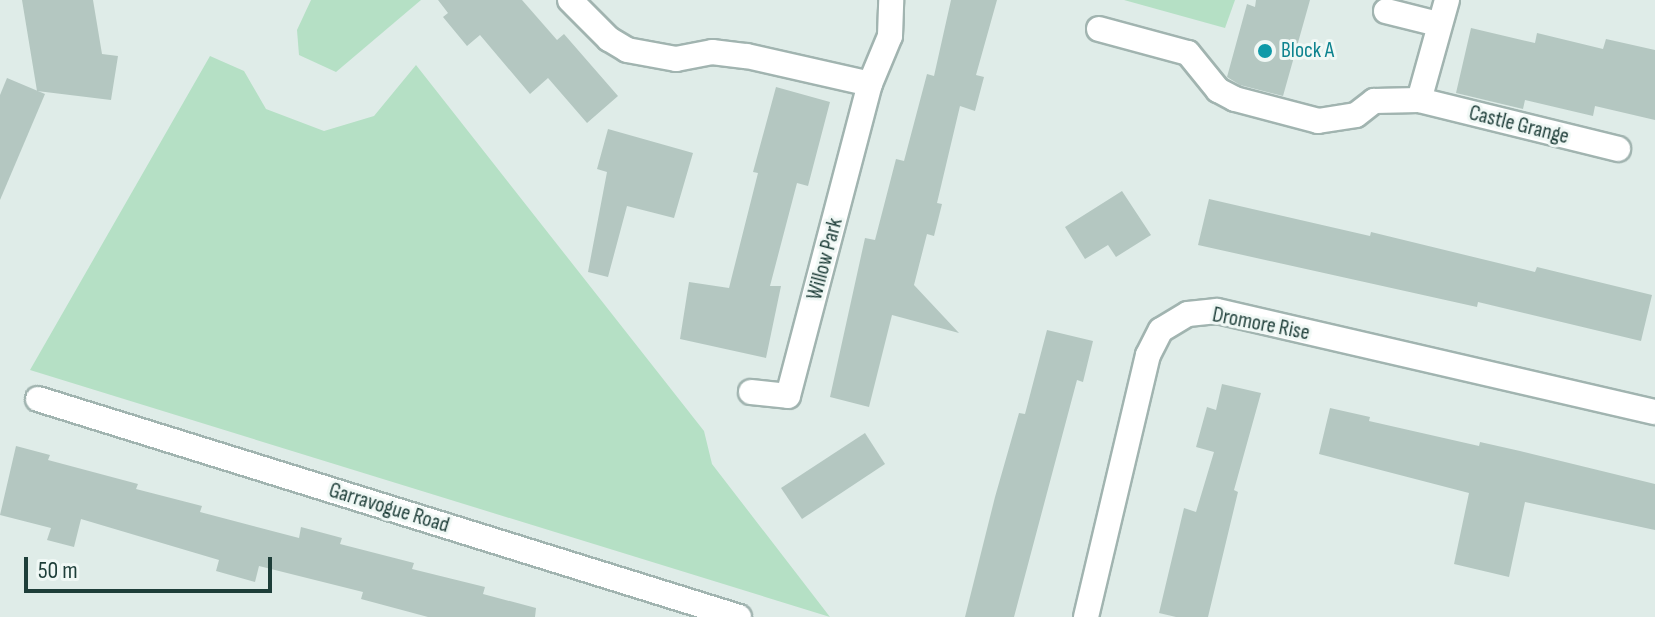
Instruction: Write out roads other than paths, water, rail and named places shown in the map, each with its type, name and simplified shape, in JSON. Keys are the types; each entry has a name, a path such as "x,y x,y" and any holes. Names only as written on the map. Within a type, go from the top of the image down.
{"street":[{"path":"570,0 609,39 641,54 676,59 712,52 747,56 870,84"},
{"name":"Willow Park","path":"751,392 788,396 870,84 890,36 891,0"},
{"path":"1419,100 1447,0"},
{"path":"1386,11 1438,24"},
{"name":"Castle Grange","path":"1099,29 1188,53 1218,90 1235,99 1318,121 1356,115 1374,101 1419,100 1618,149"},
{"name":"Dromore Rise","path":"1086,617 1148,355 1161,330 1188,314 1217,311 1655,412"},
{"name":"Garravogue Road","path":"38,399 739,617"}],"place":[{"name":"Block A","path":"1265,51"}]}
